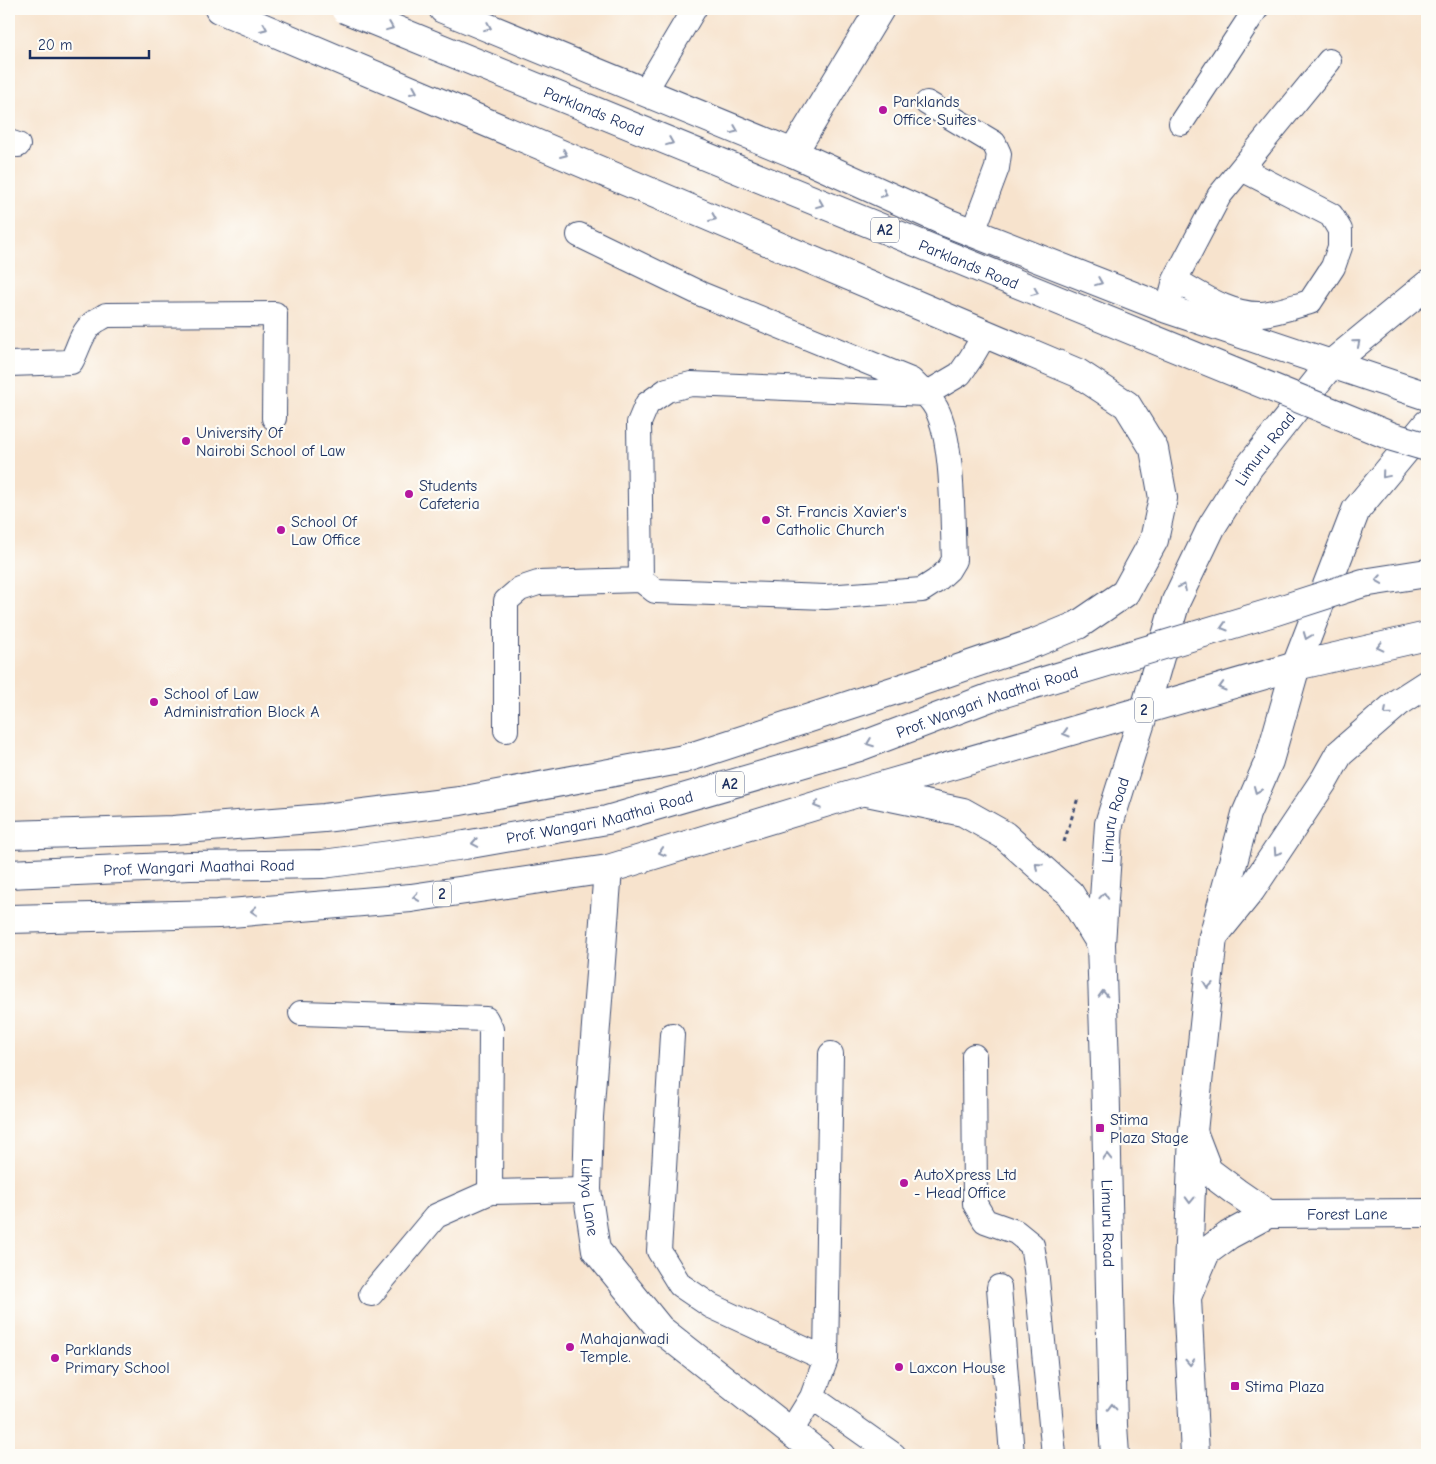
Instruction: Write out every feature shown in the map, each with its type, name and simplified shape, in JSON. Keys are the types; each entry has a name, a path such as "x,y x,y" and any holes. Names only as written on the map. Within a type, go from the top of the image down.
{"main road":[{"path":"9,835 173,830 324,818 460,800 684,759 908,686 1037,642 1078,625 1125,593 1154,540 1163,498 1154,449 1127,405 1078,373 219,9"},
{"name":"Parklands Road","path":"345,9 1121,327 1393,436 1427,447"},
{"path":"443,9 792,153 939,219 1167,309 1427,396"},
{"path":"792,153 880,9"},
{"name":"Limuru Road","path":"1115,1455 1106,1066 1101,944 1109,824 1176,601 1212,526 1249,467 1331,364 1427,285"},
{"path":"1195,1455 1187,1298 1193,1132 1213,937 1246,814 1268,761 1296,666 1356,510 1427,424"},
{"name":"Prof. Wangari Maathai Road","path":"9,874 190,866 323,864 465,844 607,820 858,747 991,697 1363,583 1427,573"},
{"name":"2","path":"9,920 218,914 401,899 608,869 864,791 1015,749 1145,709 1296,666 1427,636"},
{"path":"1213,937 1251,890 1319,787 1338,754 1399,702 1427,684"},
{"path":"864,791 963,812 1004,835 1070,894 1101,944"},
{"name":"Luhya Lane","path":"608,869 588,1117 586,1190 596,1250 660,1329 820,1455"},
{"path":"1193,1132 1208,1170 1268,1214"},
{"name":"Forest Lane","path":"1187,1298 1206,1252 1229,1236 1268,1214 1427,1213"}],"lane":[{"path":"644,93 694,9"},
{"path":"1181,123 1256,9"},
{"path":"1167,309 1176,280 1219,196 1329,61"},
{"path":"926,103 994,143 998,154 997,168 973,232"},
{"path":"1176,280 1216,303 1240,312 1263,314 1310,302 1333,267 1340,247 1340,230 1331,215 1242,169"},
{"path":"506,730 506,601 520,589 538,584 641,580 654,591 826,597 922,590 936,582 948,570 954,560 950,469 944,429 936,408 926,394 911,380 701,294 579,235"},
{"path":"9,364 71,362 91,324 106,315 275,314 274,418"},
{"path":"641,580 639,423 647,404 667,390 691,384 926,394 960,374 972,358 985,334"},
{"path":"301,1013 486,1019 491,1029 490,1192"},
{"path":"672,1035 659,1250 680,1285 711,1306 826,1359"},
{"path":"790,1431 812,1397 826,1359 832,1054"},
{"path":"974,1056 975,1204 985,1221 1016,1232 1032,1245 1054,1455"},
{"path":"371,1294 436,1216 490,1192 586,1190"},
{"path":"999,1287 1012,1455"},
{"path":"812,1397 894,1455"}],"path":[{"path":"1052,878 1080,791"}],"place":[{"name":"Parklands Office Suites","path":"883,110"},
{"name":"University Of Nairobi School of Law","path":"186,441"},
{"name":"Students Cafeteria","path":"409,494"},
{"name":"St. Francis Xavier's Catholic Church","path":"766,520"},
{"name":"School Of Law Office","path":"281,530"},
{"name":"School of Law Administration Block A","path":"154,702"},
{"name":"Stima Plaza Stage","path":"1100,1128"},
{"name":"AutoXpress Ltd - Head Office","path":"904,1183"},
{"name":"Mahajanwadi Temple.","path":"570,1347"},
{"name":"Parklands Primary School","path":"55,1358"},
{"name":"Laxcon House","path":"899,1367"},
{"name":"Stima Plaza","path":"1235,1386"}]}
